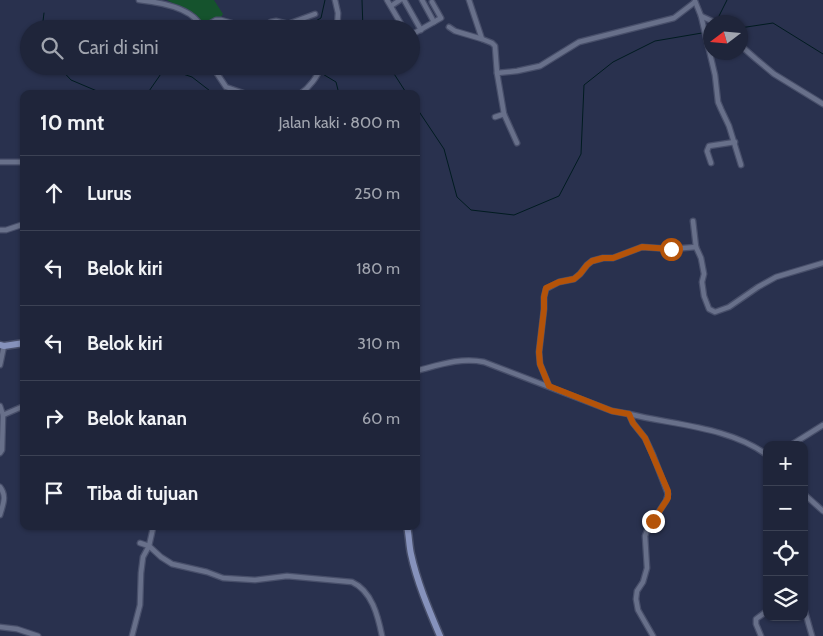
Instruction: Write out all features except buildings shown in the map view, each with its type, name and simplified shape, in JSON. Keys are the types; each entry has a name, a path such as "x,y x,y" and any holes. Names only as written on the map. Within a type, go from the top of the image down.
{"street":[{"path":"139,0 159,3 187,13 197,20"},
{"path":"335,0 338,13 337,20"},
{"path":"387,0 399,20"},
{"path":"390,6 402,0 415,20"},
{"path":"422,0 434,22"},
{"path":"469,0 482,39"},
{"path":"497,73 526,70 540,66 579,42 674,18 695,1 701,16 715,75 718,102 730,126 741,165"},
{"path":"421,30 441,18 432,2"},
{"path":"299,20 315,14"},
{"path":"449,27 455,32 482,39 495,46 497,73 504,114 517,143"},
{"path":"748,52 774,74 823,104"},
{"path":"218,75 226,87 235,90"},
{"path":"306,90 317,75"},
{"path":"495,117 504,114"},
{"path":"711,163 707,148 709,146 735,142"},
{"path":"0,162 20,162"},
{"path":"693,220 696,247 701,258 704,274 702,282 704,296 709,309 715,312 729,307 776,277 823,263"},
{"path":"0,230 20,225"},
{"path":"549,386 540,364 539,352 546,288 559,282 574,279 592,261 613,258 642,247 671,249 696,247"},
{"path":"0,365 2,346 20,344"},
{"path":"420,370 459,360 473,360 494,365 612,411 733,437 763,452"},
{"path":"0,406 2,415 2,450 0,453"},
{"path":"2,415 20,408"},
{"path":"629,414 633,423 645,438 668,494 666,501 648,528 646,536 647,568 643,582 636,591 638,610 653,636"},
{"path":"797,441 823,425"},
{"path":"0,487 5,496 0,514"},
{"path":"808,498 823,511"},
{"path":"132,636 140,605 143,557 149,546 153,530"},
{"path":"409,530 416,572 440,636"},
{"path":"140,543 149,546 161,558 172,564 208,572 223,578 255,580 287,576 352,582 365,592 371,600 382,636"},
{"path":"761,636 756,624 756,618 763,614"},
{"path":"808,621 812,636"},
{"path":"0,627 17,629 38,636"}],"green space":[{"path":"167,0 214,0 223,14 214,20 199,20"}],"waterway":[{"path":"317,20 321,18 325,0"},
{"path":"362,0 363,20"},
{"path":"720,15 727,0"},
{"path":"43,20 44,13"},
{"path":"748,27 773,23 823,54"},
{"path":"420,113 444,149 457,197 471,210 514,215 559,196 581,154 584,85 613,62 655,41 702,33"},
{"path":"66,75 71,80 95,90"},
{"path":"150,90 160,75"},
{"path":"186,75 192,77 209,90"},
{"path":"324,75 336,82 338,90"},
{"path":"395,75 404,90"}],"route":[{"path":"653,521 668,498 668,491 645,438 633,423 629,414 612,411 549,386 540,364 539,352 546,288 559,282 574,279 592,261 613,258 642,247 671,249"}]}
